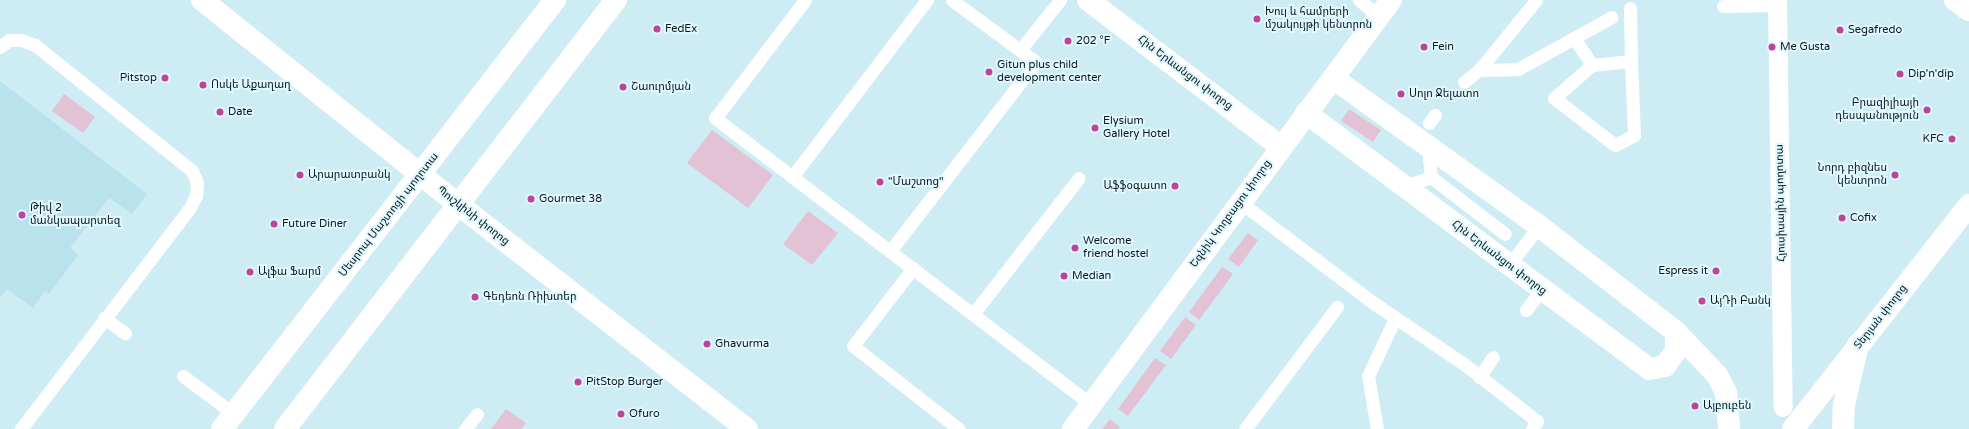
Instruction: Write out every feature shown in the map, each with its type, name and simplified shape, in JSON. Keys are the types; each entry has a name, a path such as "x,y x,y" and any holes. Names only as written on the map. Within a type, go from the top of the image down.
{"main road":[{"name":"Պուշկինի փողոց","path":"202,0 459,205 746,429"},
{"name":"Մեսրոպ Մաշտոցի պողոտա","path":"228,421 421,175 555,0"},
{"path":"285,429 616,0"},
{"name":"Հին Երևանցու փողոց","path":"1088,0 1281,147"},
{"path":"1955,0 1969,10"},
{"name":"Եզնիկ Կողբացու փողոց","path":"1073,429 1385,8"},
{"path":"1333,78 1428,148 1539,226 1676,332 1717,375 1726,393 1729,429"},
{"name":"Հին Երևանցու փողոց","path":"1306,113 1649,370 1665,366 1676,352 1676,332"},
{"name":"Տերյան փողոց","path":"1793,429 1969,205"},
{"path":"1843,429 1844,405 1858,346"}],"street":[{"name":"Հյուսիսային պողոտա","path":"1777,2 1784,407"}],"lane":[{"path":"805,0 715,118 1091,404"},
{"path":"792,177 927,0"},
{"path":"890,251 1036,62 952,0"},
{"path":"1020,50 1060,0"},
{"path":"1359,0 1385,8"},
{"path":"1464,82 1479,70 1536,0"},
{"path":"1723,6 1777,2"},
{"path":"1630,8 1634,135 1615,145 1554,98 1592,65 1631,61"},
{"path":"1479,70 1518,69 1612,17"},
{"path":"1574,38 1592,65"},
{"path":"0,47 9,40 21,40 35,45 192,171 196,196 189,209 104,318 21,429"},
{"path":"1428,148 1431,178 1505,234"},
{"path":"973,314 1079,178"},
{"path":"1404,186 1431,178"},
{"path":"1240,202 1395,318 1479,377 1537,421 1532,429"},
{"path":"1510,265 1539,226"},
{"path":"912,268 853,346 959,429"},
{"path":"1526,310 1541,290"},
{"path":"1245,429 1337,307"},
{"path":"104,318 125,333"},
{"path":"1377,429 1368,376 1395,318"},
{"path":"1479,377 1493,357"},
{"path":"183,376 228,421"},
{"path":"465,429 477,414"}],"shaded area":[{"path":"0,81 147,194 132,214 109,198 70,248 78,255 49,294 45,291 33,308 7,289 0,298"},
{"path":"64,94 95,117 83,133 52,111"},
{"path":"1349,109 1381,130 1373,142 1341,121"},
{"path":"712,130 773,175 748,208 687,163"},
{"path":"808,211 838,233 812,265 783,244"},
{"path":"1248,233 1258,240 1239,267 1228,259"},
{"path":"1222,267 1233,274 1199,320 1189,312"},
{"path":"1185,317 1196,325 1171,359 1160,351"},
{"path":"1155,358 1166,365 1128,416 1118,409"},
{"path":"506,409 526,423 521,429 491,429"},
{"path":"1110,419 1120,427 1118,429 1102,429"}],"place":[{"name":"Խուլ և համրերի մշակույթի կենտրոն","path":"1257,19"},
{"name":"FedEx","path":"657,29"},
{"name":"Segafredo","path":"1840,30"},
{"name":"202 °F","path":"1068,41"},
{"name":"Fein","path":"1424,47"},
{"name":"Me Gusta","path":"1772,47"},
{"name":"Gitun plus child development center","path":"989,72"},
{"name":"Dip'n'dip","path":"1900,74"},
{"name":"Pitstop","path":"165,78"},
{"name":"Ոսկե Աքաղաղ","path":"203,85"},
{"name":"Շաուրմյան","path":"623,87"},
{"name":"Սոլո Ջելատո","path":"1401,94"},
{"name":"Բրազիլիայի դեսպանություն","path":"1927,110"},
{"name":"Date","path":"220,112"},
{"name":"Elysium Gallery Hotel","path":"1095,128"},
{"name":"KFC","path":"1952,139"},
{"name":"Արարատբանկ","path":"300,175"},
{"name":"Նորդ բիզնես կենտրոն","path":"1895,175"},
{"name":"\"Մաշտոց\"","path":"880,182"},
{"name":"Աֆֆօգատո","path":"1175,186"},
{"name":"Gourmet 38","path":"531,199"},
{"name":"Թիվ 2 մանկապարտեզ","path":"22,215"},
{"name":"Cofix","path":"1842,218"},
{"name":"Future Diner","path":"274,224"},
{"name":"Welcome friend hostel","path":"1075,248"},
{"name":"Espress it","path":"1716,271"},
{"name":"Ալֆա Ֆարմ","path":"250,272"},
{"name":"Median","path":"1064,276"},
{"name":"Գեդեոն Ռիխտեր","path":"475,297"},
{"name":"ԱյԴի Բանկ","path":"1702,301"},
{"name":"Ghavurma","path":"707,344"},
{"name":"PitStop Burger","path":"578,382"},
{"name":"Այբուբեն","path":"1695,406"},
{"name":"Ofuro","path":"621,414"}]}
